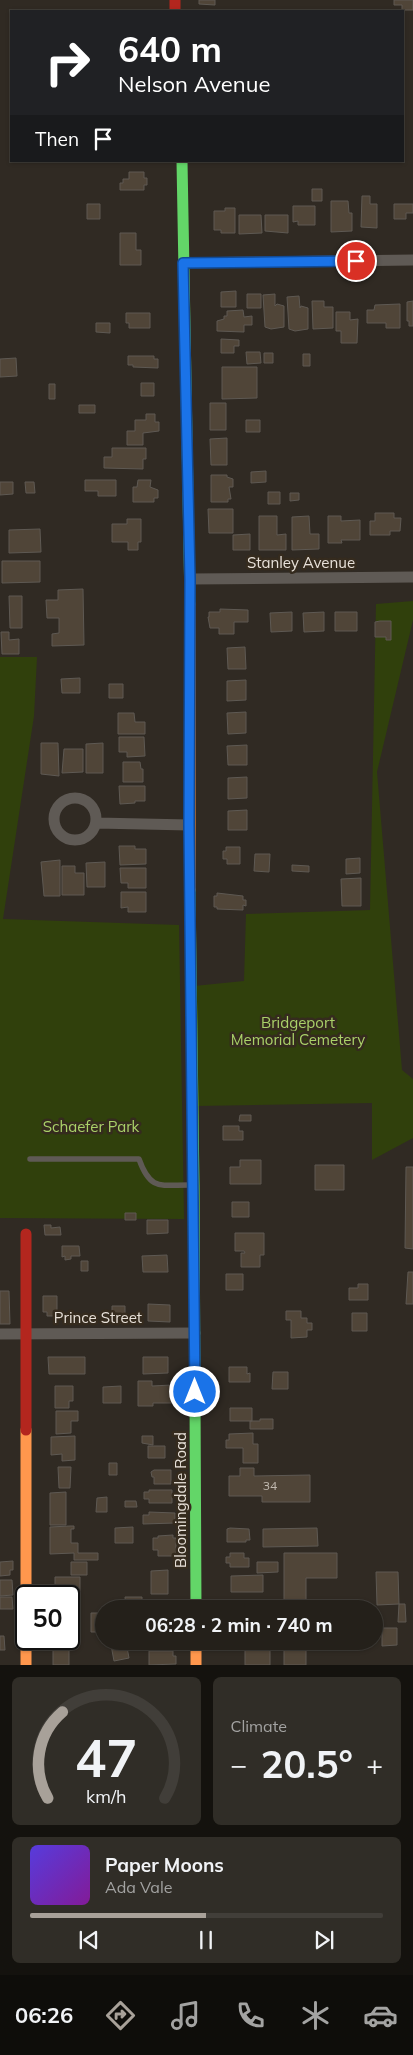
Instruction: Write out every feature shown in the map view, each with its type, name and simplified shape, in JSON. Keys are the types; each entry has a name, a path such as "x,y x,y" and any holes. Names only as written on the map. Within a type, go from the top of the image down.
{"main road":[{"name":"Bloomingdale Road","path":"182,162 190,579 189,825 194,1185 196,1600"},
{"path":"26,1234 26,1665"},
{"path":"196,1650 196,1665"}],"street":[{"path":"183,263 413,260"},
{"name":"Stanley Avenue","path":"190,579 413,577"},
{"path":"97,822 189,825"},
{"name":"Prince Street","path":"0,1334 195,1333"}],"lane":[{"path":"30,1159 139,1159 145,1176 155,1184 194,1185"}],"green space":[{"name":"Bridgeport Memorial Cemetery","path":"413,601 413,620 377,772 402,1070 413,1079 413,1138 372,1160 372,1103 195,1106 194,986 244,981 246,914 370,910 376,604"},
{"name":"Schaefer Park","path":"0,657 37,657 34,716 3,919 179,925 184,1219 0,1218"}],"building":[{"path":"199,0 215,0 215,5 199,4"},
{"path":"394,0 413,0 413,10 402,10 402,5 394,5"},
{"path":"129,172 144,172 144,178 147,178 147,185 144,185 144,190 120,190 120,183 123,183 123,179 129,179"},
{"path":"312,189 322,189 322,201 312,201"},
{"path":"362,196 370,196 370,204 377,204 377,228 361,227"},
{"path":"331,201 348,201 349,213 352,213 352,231 331,232"},
{"path":"87,204 100,204 100,219 87,219"},
{"path":"394,204 413,204 413,213 406,213 406,219 394,219"},
{"path":"293,206 315,206 315,225 298,225 298,221 293,222"},
{"path":"225,208 235,208 235,233 221,233 221,230 214,230 214,211 225,211"},
{"path":"239,215 261,215 262,233 239,234"},
{"path":"265,215 288,215 288,233 265,231"},
{"path":"120,233 136,233 136,250 141,250 141,265 120,265"},
{"path":"236,291 236,307 221,307 221,292"},
{"path":"247,294 261,294 261,308 247,308"},
{"path":"275,294 275,306 277,304 284,306 284,327 271,329 265,327 263,295"},
{"path":"299,296 300,308 301,306 308,308 308,329 295,331 289,329 287,297"},
{"path":"312,301 324,301 324,307 333,307 333,328 313,329"},
{"path":"413,301 413,326 409,326 409,321 407,321 407,302"},
{"path":"400,304 400,328 386,328 386,323 367,323 367,310 374,310 375,305"},
{"path":"243,310 244,317 252,316 252,325 244,325 244,332 217,331 217,321 227,316 227,311"},
{"path":"336,312 350,312 350,320 358,319 357,343 341,343 341,331 336,331"},
{"path":"126,313 150,313 150,328 129,328 129,323 126,323"},
{"path":"96,323 110,323 110,333 96,332"},
{"path":"221,339 239,340 239,346 234,346 234,353 221,353"},
{"path":"246,352 260,352 261,363 247,364"},
{"path":"264,353 273,353 273,363 264,363"},
{"path":"303,354 310,354 310,366 303,366"},
{"path":"128,356 154,356 154,359 158,359 158,368 128,365"},
{"path":"16,358 17,376 0,377 0,359"},
{"path":"222,367 257,367 257,398 222,399"},
{"path":"141,383 154,383 154,396 141,396"},
{"path":"49,384 55,384 55,399 49,399"},
{"path":"210,403 226,403 226,430 210,430"},
{"path":"79,405 95,405 95,413 79,413"},
{"path":"146,414 155,414 155,422 159,422 159,431 143,433 143,445 127,445 127,431 135,431 135,420 146,420"},
{"path":"246,420 260,420 260,432 246,432"},
{"path":"227,438 227,465 211,465 210,439"},
{"path":"112,448 146,448 146,459 143,459 143,469 104,468 104,457 112,457"},
{"path":"266,471 266,482 251,483 251,472"},
{"path":"211,475 227,475 227,477 233,479 233,487 229,487 231,499 228,499 228,502 211,502"},
{"path":"85,480 116,480 116,496 98,496 98,491 85,491"},
{"path":"138,480 151,480 150,487 158,490 158,498 154,498 154,502 133,502 133,487 137,487"},
{"path":"0,482 13,482 13,494 0,495"},
{"path":"25,482 34,482 35,493 26,493"},
{"path":"268,492 280,492 280,504 268,504"},
{"path":"290,493 299,493 299,500 290,501"},
{"path":"208,509 233,509 233,533 209,533"},
{"path":"375,513 394,513 394,518 401,518 400,531 390,531 390,535 370,535 370,521 375,521"},
{"path":"259,516 277,516 277,535 286,534 286,550 259,550"},
{"path":"309,516 310,534 319,534 319,549 292,550 292,517"},
{"path":"328,516 341,516 341,521 360,520 360,540 341,540 342,543 328,543"},
{"path":"127,519 141,519 141,542 138,542 138,550 128,550 128,542 112,542 112,524 127,524"},
{"path":"40,529 41,552 9,553 9,530"},
{"path":"250,534 250,550 233,550 233,535"},
{"path":"2,561 40,561 40,582 2,583"},
{"path":"83,589 84,645 52,646 52,634 59,633 59,618 47,618 46,600 58,600 58,590"},
{"path":"9,596 22,596 22,628 10,628"},
{"path":"220,609 248,610 248,622 234,622 234,634 219,634 219,628 210,628 208,617 209,612 220,612"},
{"path":"292,612 292,631 271,632 270,613"},
{"path":"324,612 324,631 304,632 303,613"},
{"path":"335,612 357,612 357,631 335,631"},
{"path":"391,621 391,640 386,640 386,637 375,637 375,622"},
{"path":"1,632 9,632 9,640 19,639 19,654 2,654"},
{"path":"245,647 246,669 228,669 227,648"},
{"path":"80,678 80,693 62,693 61,679"},
{"path":"246,680 246,700 227,701 227,681"},
{"path":"109,684 123,684 123,698 109,698"},
{"path":"246,712 246,733 228,734 227,713"},
{"path":"118,713 134,713 135,722 145,722 145,734 118,734"},
{"path":"119,737 144,737 145,756 127,757 127,752 119,752"},
{"path":"41,743 58,743 59,776 41,774"},
{"path":"103,743 103,773 86,773 86,744"},
{"path":"247,745 247,765 228,765 227,746"},
{"path":"64,749 83,749 83,772 62,773"},
{"path":"123,762 140,762 141,769 143,769 143,782 123,782"},
{"path":"247,777 247,798 228,799 228,778"},
{"path":"119,786 145,786 145,801 120,804"},
{"path":"247,810 247,830 228,830 228,811"},
{"path":"119,846 135,846 135,849 146,849 146,864 120,865"},
{"path":"226,847 240,847 240,864 227,864 227,859 223,859 223,851 226,851"},
{"path":"255,854 270,854 269,872 254,871"},
{"path":"360,858 360,873 346,874 346,859"},
{"path":"60,860 60,896 44,896 41,862"},
{"path":"105,862 105,887 87,887 86,863"},
{"path":"292,865 309,866 309,872 292,871"},
{"path":"62,866 75,866 75,873 84,873 84,895 62,895"},
{"path":"120,868 146,868 146,888 128,888 128,883 121,883"},
{"path":"361,878 361,906 342,906 341,879"},
{"path":"121,892 146,892 146,912 128,912 128,907 121,908"},
{"path":"217,893 243,896 243,900 246,900 246,906 243,905 243,910 217,909 217,907 214,907 214,896 217,896"},
{"path":"240,1115 251,1115 251,1121 239,1121"},
{"path":"223,1126 239,1126 239,1131 243,1131 243,1140 223,1140"},
{"path":"240,1160 261,1160 261,1184 230,1184 230,1167 240,1167"},
{"path":"315,1165 344,1165 344,1190 315,1190"},
{"path":"406,1167 413,1167 413,1249 405,1248"},
{"path":"232,1202 249,1202 249,1217 232,1217"},
{"path":"125,1213 136,1213 136,1220 125,1220"},
{"path":"147,1220 168,1220 168,1233 147,1234"},
{"path":"44,1225 51,1225 51,1228 60,1227 61,1235 45,1235"},
{"path":"235,1233 264,1233 264,1255 260,1255 260,1267 241,1267 241,1253 245,1253 244,1251 235,1251"},
{"path":"62,1246 79,1246 80,1256 71,1256 71,1259 65,1260 65,1256 62,1257"},
{"path":"167,1255 168,1272 143,1272 142,1256"},
{"path":"81,1261 88,1261 88,1271 81,1271"},
{"path":"408,1272 413,1272 413,1304 406,1304"},
{"path":"226,1274 243,1274 243,1290 226,1290"},
{"path":"358,1284 368,1284 368,1300 349,1300 349,1288 358,1288"},
{"path":"0,1291 9,1291 10,1324 0,1324"},
{"path":"43,1296 57,1296 57,1312 55,1312 55,1316 47,1316 47,1312 43,1312"},
{"path":"148,1304 170,1305 170,1322 148,1321"},
{"path":"112,1306 125,1306 125,1323 112,1323"},
{"path":"286,1311 301,1311 301,1318 307,1318 307,1323 312,1323 312,1330 307,1330 307,1337 291,1338 291,1320 286,1320"},
{"path":"352,1313 367,1313 367,1331 352,1331"},
{"path":"48,1357 85,1357 85,1374 49,1374"},
{"path":"143,1357 168,1357 168,1373 143,1374"},
{"path":"229,1367 247,1367 247,1374 250,1373 250,1382 229,1382"},
{"path":"273,1372 288,1372 288,1389 272,1389"},
{"path":"138,1381 152,1381 152,1386 172,1385 172,1390 174,1390 172,1403 153,1403 153,1406 138,1406"},
{"path":"55,1386 73,1386 73,1401 69,1401 69,1408 55,1408"},
{"path":"121,1386 121,1403 103,1403 103,1387"},
{"path":"230,1408 252,1408 252,1421 230,1421"},
{"path":"56,1411 78,1411 78,1421 71,1421 71,1433 56,1434"},
{"path":"260,1419 273,1419 273,1429 250,1429 250,1421 260,1421"},
{"path":"253,1433 253,1444 258,1444 258,1463 243,1463 243,1448 226,1448 226,1440 229,1440 229,1434"},
{"path":"75,1436 75,1460 62,1461 62,1454 51,1455 51,1437"},
{"path":"142,1436 153,1436 153,1445 142,1443"},
{"path":"148,1446 165,1446 165,1458 148,1458"},
{"path":"109,1463 117,1463 117,1475 109,1475"},
{"path":"58,1467 71,1467 70,1488 59,1488"},
{"path":"240,1468 254,1468 254,1476 310,1475 310,1502 262,1502 262,1496 229,1496 229,1476 240,1476"},
{"path":"154,1470 171,1470 171,1484 154,1484 154,1477 152,1477 151,1472"},
{"path":"149,1490 172,1490 172,1503 149,1503 149,1499 144,1499 144,1492 149,1492"},
{"path":"66,1492 66,1525 50,1525 50,1493"},
{"path":"107,1497 107,1512 96,1512 97,1498"},
{"path":"125,1501 136,1501 137,1507 125,1507"},
{"path":"149,1512 175,1513 175,1523 143,1524 143,1515 149,1515"},
{"path":"74,1526 74,1529 71,1529 71,1543 78,1543 78,1553 98,1553 98,1560 74,1560 74,1553 50,1554 50,1527"},
{"path":"133,1527 133,1543 115,1543 115,1528"},
{"path":"317,1528 318,1546 263,1547 263,1529"},
{"path":"227,1529 249,1529 250,1540 246,1540 246,1542 227,1542"},
{"path":"173,1535 173,1538 176,1538 176,1554 173,1554 173,1556 158,1556 158,1550 153,1550 153,1538"},
{"path":"230,1553 244,1553 244,1558 249,1558 249,1567 230,1567 230,1563 226,1563 226,1557 230,1557"},
{"path":"284,1553 337,1553 337,1578 306,1578 306,1600 284,1600"},
{"path":"13,1561 13,1570 10,1570 10,1575 0,1576 0,1562"},
{"path":"71,1562 87,1562 87,1575 71,1575"},
{"path":"257,1562 278,1562 278,1572 257,1573"},
{"path":"168,1570 168,1594 151,1594 151,1571"},
{"path":"376,1572 398,1572 399,1604 383,1605 383,1600 377,1600"},
{"path":"263,1575 263,1592 231,1592 231,1576"},
{"path":"55,1577 80,1577 80,1585 55,1585"},
{"path":"0,1580 12,1580 13,1595 0,1596"},
{"path":"0,1597 12,1597 13,1609 0,1609"},
{"path":"125,1597 142,1597 142,1600 125,1600"},
{"path":"399,1604 405,1604 406,1622 398,1622"},
{"path":"91,1613 95,1613 95,1632 91,1632"},
{"path":"383,1628 397,1628 397,1645 383,1646"},
{"path":"0,1636 4,1636 5,1650 0,1650"},
{"path":"53,1650 69,1650 69,1665 53,1665"},
{"path":"112,1650 128,1650 129,1658 114,1661"},
{"path":"245,1650 270,1650 270,1665 245,1665"},
{"path":"284,1650 306,1650 306,1665 284,1665"},
{"path":"149,1651 173,1651 173,1656 176,1656 176,1664 149,1665"}],"traffic: fast":[{"path":"182,162 190,604"},
{"path":"190,890 194,1185 196,1600"}],"traffic: slow":[{"path":"190,604 190,890"},
{"path":"26,1430 26,1665"},
{"path":"196,1650 196,1665"}],"traffic: jam":[{"path":"175,0 175,10"},
{"path":"26,1234 26,1430"}],"route":[{"path":"195,1392 189,825 190,579 183,263 356,261"}]}
